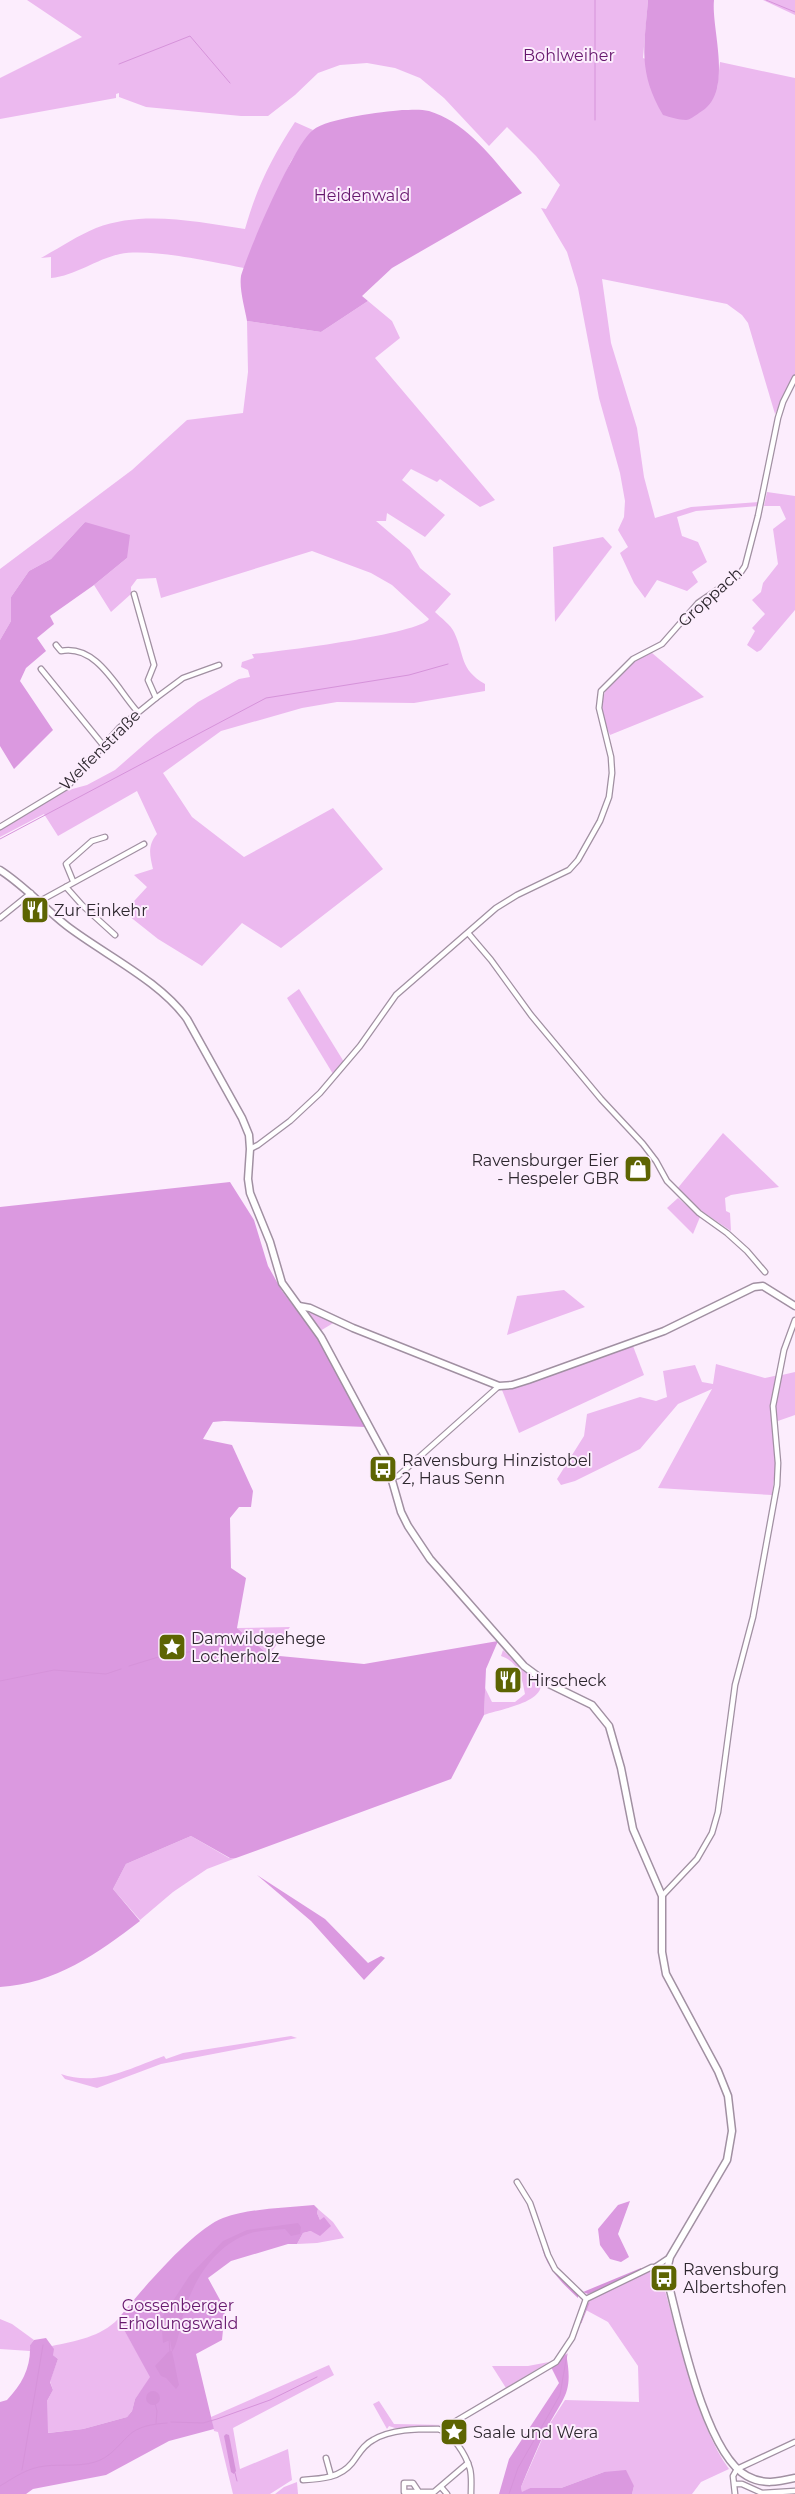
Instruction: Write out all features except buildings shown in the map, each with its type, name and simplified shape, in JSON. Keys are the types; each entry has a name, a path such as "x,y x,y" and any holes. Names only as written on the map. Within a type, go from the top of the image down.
{"main road":[{"path":"0,870 32,893 72,930 171,1000 188,1020 242,1118 249,1135 248,1179 254,1207 270,1242 282,1282 329,1351 385,1456 401,1512 417,1541 430,1559 488,1623 511,1653 547,1683 592,1705 603,1718 614,1738 633,1829 662,1896 662,1952 666,1974 718,2071 728,2096 732,2131 730,2152 670,2257 666,2274 700,2396 720,2445 737,2469 747,2477 768,2483 795,2478"},
{"path":"300,1306 310,1308 353,1328 499,1386 512,1385 528,1380 664,1332 754,1287 763,1286 795,1306"}],"street":[{"name":"Groppach","path":"250,1148 258,1145 290,1121 320,1093 360,1046 396,995 496,908 517,895 569,870 578,860 600,821 609,797 612,773 611,757 599,708 602,691 633,659 662,644 698,603 739,575 745,566 758,516 778,418 795,378"},
{"name":"Welfenstraße","path":"0,827 68,786 103,745 138,711 156,698 148,680 154,665 134,594"},
{"path":"56,645 61,651 74,650 99,663 138,711"},
{"path":"156,698 183,678 219,665"},
{"path":"41,669 103,745"},
{"path":"73,881 66,867 67,863 92,840 105,837"},
{"path":"40,901 66,887 73,881 144,844"},
{"path":"66,887 82,906 115,935"},
{"path":"0,918 32,893"},
{"path":"468,933 491,960 531,1015 601,1099 643,1144 656,1161 667,1181 698,1213 727,1233 747,1251 765,1272"},
{"path":"662,1896 698,1859 712,1833 718,1812 735,1685 753,1617 777,1484 778,1463 773,1406 784,1350 795,1320"},
{"path":"392,1477 398,1476 499,1386"},
{"path":"517,2182 530,2203 555,2270 586,2299"},
{"path":"451,2424 556,2362 572,2338 586,2299 655,2267 670,2257"},
{"path":"655,2267 666,2274"},
{"path":"303,2480 331,2476 348,2468 361,2449 372,2440 390,2432 444,2430 462,2452 468,2463 471,2471 471,2494"},
{"path":"735,2494 733,2476 737,2469 795,2442"},
{"path":"326,2458 331,2476"},
{"path":"419,2492 413,2483 404,2483 404,2493 434,2492 468,2463"},
{"path":"735,2484 742,2484 762,2493 795,2491"},
{"path":"441,2487 447,2494"}],"green space":[{"name":"Bohlweiher","path":"27,0 648,0 643,58 717,88 720,62 795,78 795,375 775,414 748,323 742,315 727,304 602,279 611,343 637,428 644,477 655,518 691,507 759,502 759,506 696,511 677,517 682,536 698,542 707,562 692,572 698,582 687,591 657,580 645,598 634,583 620,553 628,547 618,530 624,517 625,501 620,473 599,398 578,288 567,252 541,208 546,209 560,185 536,156 507,127 489,146 444,98 420,78 395,68 367,63 340,65 318,73 295,95 268,116 241,116 146,107 119,97 119,93 116,94 116,98 0,119 0,78 82,37"},
{"path":"648,0 714,0 719,61 719,77 716,92 710,104 688,120 663,115 650,86 646,72 644,46"},
{"path":"763,0 795,0 795,15"},
{"name":"Heidenwald","path":"402,110 429,111 457,125 481,145 522,193 392,268 362,296 368,301 321,332 247,321 241,293 241,276 245,263 272,199 305,139 313,130 330,122 356,116"},
{"path":"295,122 313,130 291,161 244,268 182,256 133,253 111,256 69,274 51,278 51,257 41,258 89,231 114,223 133,220 170,219 245,229 266,174"},
{"path":"368,301 392,321 400,338 375,358 495,500 480,507 440,479 437,482 411,469 402,480 445,515 425,537 387,513 386,521 376,521 410,550 420,568 451,594 435,612 453,629 467,667 471,673 485,684 485,691 414,703 337,702 302,708 221,731 163,773 192,817 244,857 333,808 383,869 281,948 242,923 202,966 158,939 124,912 147,887 134,875 153,869 150,855 152,843 157,834 137,791 58,836 44,814 0,837 0,830 65,791 87,785 115,770 155,735 198,702 239,679 250,677 248,670 241,667 242,662 254,658 252,654 316,646 401,631 420,625 429,619 392,585 371,573 312,551 161,598 156,578 137,579 131,587 131,594 111,612 94,585 127,558 85,522 51,559 29,571 11,597 11,621 0,640 0,569 132,470 187,420 243,413 248,372 247,321 321,332"},
{"path":"767,492 795,496 795,610 761,650 757,652 747,645 755,631 752,628 765,614 752,600 761,592 763,583 778,564 773,529 786,519 780,506 764,506"},
{"path":"85,522 130,535 127,558 94,585 50,616 54,624 37,638 46,651 26,668 20,681 53,730 14,769 0,746 0,640 11,621 11,597 29,571 51,559"},
{"path":"603,537 612,547 555,622 553,547"},
{"path":"652,653 704,697 610,735 602,712 605,692 610,683 625,668"},
{"path":"299,989 344,1062 333,1074 287,998"},
{"path":"723,1133 779,1187 731,1195 725,1198 726,1211 730,1213 731,1231 703,1212 677,1189"},
{"path":"230,1182 254,1220 268,1266 282,1291 321,1342 365,1427 213,1422 203,1439 232,1445 253,1491 251,1507 239,1507 230,1518 231,1568 246,1578 237,1628 269,1655 364,1664 498,1641 486,1669 484,1715 451,1779 236,1858 230,1858 191,1836 126,1864 113,1889 140,1921 75,1965 39,1980 20,1985 0,1987 0,1207"},
{"path":"678,1198 700,1217 693,1234 667,1208"},
{"path":"564,1290 585,1307 507,1335 517,1296"},
{"path":"309,1312 335,1322 320,1331 308,1315"},
{"path":"633,1346 644,1375 519,1433 502,1390"},
{"path":"716,1364 765,1378 779,1375 771,1404 776,1462 772,1495 658,1488 712,1389 678,1404 640,1449 575,1481 561,1485 557,1479 584,1436 587,1414 640,1397 656,1401 667,1397 663,1371 695,1365 702,1382 713,1384"},
{"path":"795,1372 795,1415 775,1422 774,1406 782,1375"},
{"path":"290,1627 269,1655 237,1628"},
{"path":"503,1650 541,1683 540,1690 528,1701 484,1715 485,1688 492,1702 515,1702 525,1694 519,1671 512,1662 501,1656"},
{"path":"191,1836 229,1858 236,1858 207,1869 173,1892 140,1920 113,1889 126,1864"},
{"path":"257,1875 325,1919 368,1963 381,1956 385,1958 364,1980 311,1921"},
{"path":"291,2036 297,2038 161,2064 97,2088 65,2079 61,2074 74,2077 101,2077 164,2056 166,2059 183,2053"},
{"path":"630,2201 618,2234 629,2257 621,2262 610,2259 600,2245 598,2229 618,2205"},
{"name":"Gossenberger Erholungswald","path":"314,2205 318,2209 317,2213 320,2220 324,2217 331,2226 320,2236 311,2231 303,2233 297,2244 288,2244 231,2261 208,2278 225,2309 222,2340 196,2354 214,2429 169,2441 106,2475 33,2489 26,2494 0,2494 0,2402 7,2400 21,2382 29,2361 30,2345 34,2340 46,2338 54,2349 53,2355 58,2359 50,2382 53,2390 47,2401 48,2433 83,2429 127,2417 132,2411 135,2399 150,2377 118,2319 139,2294 182,2248 211,2224 223,2218 257,2210"},
{"path":"318,2209 333,2222 344,2238 317,2243 297,2244 303,2233 311,2231 320,2220 317,2213"},
{"path":"651,2271 658,2272 661,2277 697,2402 706,2427 729,2469 701,2482 692,2494 632,2494 634,2486 604,2472 561,2488 530,2488 522,2493 521,2487 547,2428 565,2400 639,2402 638,2366 608,2322 584,2309 591,2298"},
{"path":"0,2319 12,2324 34,2340 30,2345 30,2351 0,2349"},
{"path":"118,2319 151,2377 135,2399 132,2411 127,2417 83,2429 47,2433 47,2401 53,2390 50,2381 58,2359 53,2355 52,2346 96,2334"},
{"path":"566,2354 569,2378 568,2387 536,2451 521,2487 522,2492 530,2488 561,2488 604,2472 626,2470 634,2486 632,2494 499,2494 509,2459 559,2383 551,2367"},
{"path":"549,2362 506,2388 492,2366 528,2366"},
{"path":"329,2365 334,2375 233,2428 240,2469 288,2449 292,2480 270,2494 233,2494 218,2432 214,2431 211,2417"},
{"path":"379,2401 394,2424 444,2425 398,2429 389,2426 387,2429 373,2404"},
{"path":"297,2482 298,2494 275,2494 284,2487"}],"shaded area":[{"path":"298,2223 301,2227 300,2234 291,2236 285,2229 255,2232 238,2238 227,2245 208,2264 200,2275 188,2300 172,2352 179,2385 176,2389 166,2378 161,2376 155,2366 168,2352 172,2351 170,2340 163,2343 161,2319 190,2275 223,2241 247,2230"},
{"path":"541,2243 553,2268 578,2292 578,2298 550,2267"},
{"path":"641,2268 642,2270 594,2292 588,2294 583,2292"},
{"path":"153,2391 158,2393 160,2398 158,2403 153,2405 148,2403 146,2398 148,2393"},
{"path":"226,2434 229,2435 236,2471 234,2474 231,2472 224,2436"}],"waterway":[{"path":"595,0 595,120"},
{"path":"766,0 795,12"},
{"path":"119,64 190,36 230,83"},
{"path":"0,839 266,698 409,675 448,664"},
{"path":"129,1666 165,1655 196,1651"},
{"path":"0,1681 54,1670 106,1674 121,1669"},
{"path":"581,2323 589,2303"},
{"path":"169,2339 170,2352"},
{"path":"22,2470 43,2345"},
{"path":"509,2494 518,2468 560,2395 567,2354"},
{"path":"171,2422 203,2423 217,2419 270,2400 317,2377"},
{"path":"155,2403 157,2411 156,2423"},
{"path":"0,2486 21,2473 39,2467 95,2462 109,2455 136,2430 151,2425 167,2423"},
{"path":"235,2473 237,2481"}],"place":[{"name":"Zur Einkehr","path":"35,910"},
{"name":"Ravensburger Eier - Hespeler GBR","path":"638,1169"},
{"name":"Ravensburg Hinzistobel 2, Haus Senn","path":"383,1469"},
{"name":"Damwildgehege Locherholz","path":"172,1647"},
{"name":"Hirscheck","path":"508,1680"},
{"name":"Ravensburg Albertshofen","path":"664,2278"},
{"name":"Saale und Wera","path":"454,2432"}]}
